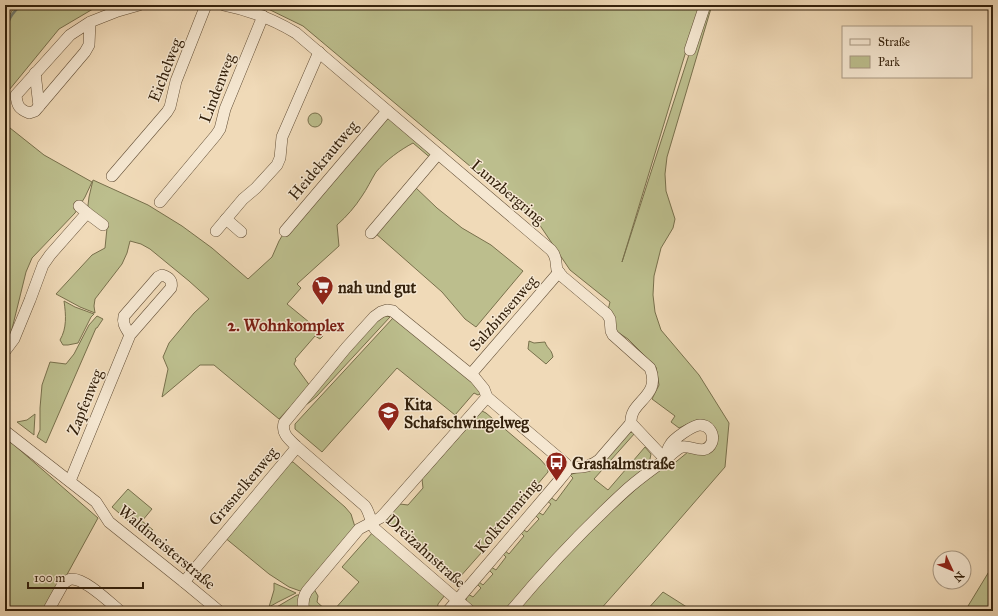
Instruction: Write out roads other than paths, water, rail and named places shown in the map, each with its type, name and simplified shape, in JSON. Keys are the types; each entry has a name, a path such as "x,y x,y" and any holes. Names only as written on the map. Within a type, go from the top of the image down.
{"street":[{"path":"90,22 88,45 85,52 35,111 30,113 19,107 16,95 70,35 90,22 118,11 139,5"},
{"name":"Eichelweg","path":"112,176 170,107 176,81 206,5"},
{"name":"Lunzbergring","path":"224,5 263,16 296,33 551,250 555,254 558,272"},
{"path":"690,50 705,5"},
{"name":"Lindenweg","path":"160,202 216,136 220,129 225,109 263,16"},
{"path":"216,231 243,199 256,188 277,165 280,158 282,137 319,52"},
{"path":"35,73 39,106"},
{"name":"Heidekrautweg","path":"285,231 387,111"},
{"path":"371,233 438,154"},
{"path":"5,351 14,339 33,294 40,270 83,209 103,225"},
{"path":"226,219 241,232"},
{"path":"470,374 480,384 488,397 566,464 567,468 593,465 631,423 632,413 651,389 653,382 650,368 613,335 611,331 610,318 604,311 558,272"},
{"name":"Salzbinsenweg","path":"470,374 558,272"},
{"name":"Zapfenweg","path":"70,481 130,335 171,288 171,281 167,276 158,276 124,316 124,324 130,335"},
{"name":"Grasnelkenweg","path":"184,582 297,447 285,434 283,429 284,423 346,348 374,317 387,310 393,311 470,374"},
{"path":"304,611 303,600 307,591 359,529 372,523 384,514 488,397"},
{"path":"511,611 565,550 626,491 665,459 631,423"},
{"name":"Waldmeisterstraße","path":"5,431 96,502 109,522 219,611"},
{"name":"Dreizahnstraße","path":"297,447 365,506 376,529 470,611"},
{"name":"Kolkturmring","path":"448,611 557,483 566,472 567,468"},
{"path":"48,611 63,584 67,580 72,579 84,583 120,611"}],"waterway":[{"path":"5,33 10,18 21,5"},
{"path":"989,611 993,605"}],"place":[{"name":"nah und gut","path":"323,306"},
{"name":"Kita Schafschwingelweg","path":"389,432"},
{"name":"Grashalmstraße","path":"557,482"}],"district":[{"name":"2. Wohnkomplex","path":"286,325"}]}
